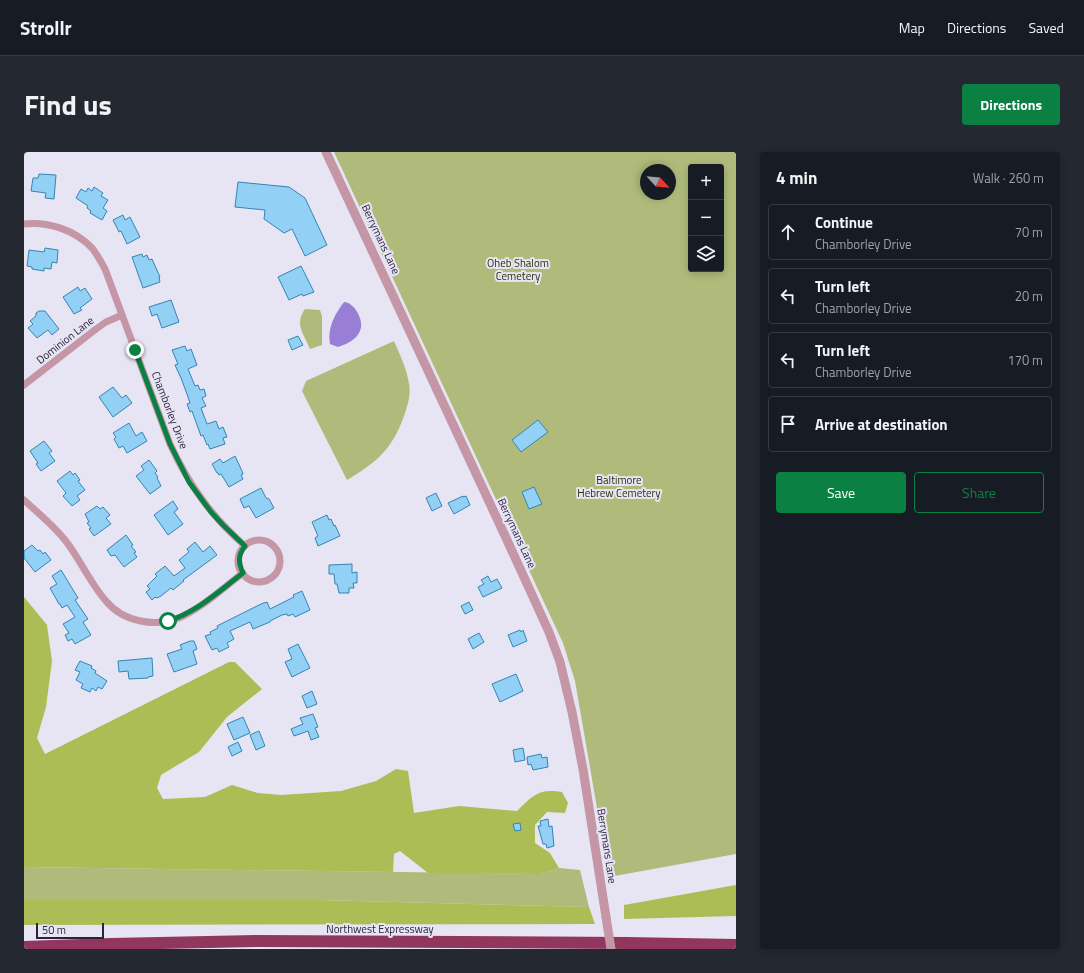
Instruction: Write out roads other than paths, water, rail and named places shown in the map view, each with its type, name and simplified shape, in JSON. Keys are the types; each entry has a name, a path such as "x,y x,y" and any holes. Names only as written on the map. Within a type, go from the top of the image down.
{"highway":[{"name":"Northwest Expressway","path":"24,947 258,941 736,945"}],"street":[{"name":"Berrymans Lane","path":"326,152 510,547 549,632 560,662 572,712 583,769 611,949"},
{"name":"Chamborley Drive","path":"24,224 43,224 63,229 84,240 92,248 105,269 170,444 179,464 189,482 211,512 245,546"},
{"name":"Dominion Lane","path":"24,385 96,329 106,322 122,315"},
{"path":"24,500 64,539 80,560 106,601 114,608 135,619 157,623 180,617 192,611 243,573"},
{"path":"260,540 272,544 276,548 280,560 277,571 268,579 262,581 254,581 248,578 243,573 239,565 240,552 245,546 252,541 260,540"}],"park label":[{"name":"Oheb Shalom Cemetery","path":"518,269"},
{"name":"Baltimore Hebrew Cemetery","path":"619,486"}]}
